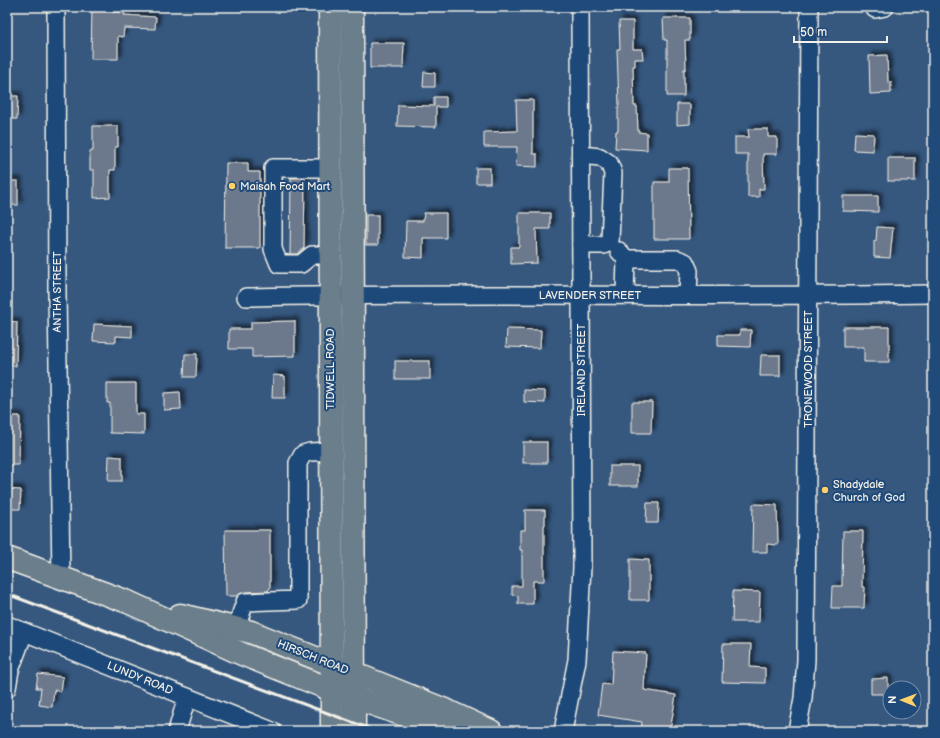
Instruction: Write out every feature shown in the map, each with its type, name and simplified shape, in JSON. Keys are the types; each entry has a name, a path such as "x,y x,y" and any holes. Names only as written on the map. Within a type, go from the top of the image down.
{"main road":[{"name":"TIDWELL ROAD","path":"330,7 332,731"},
{"path":"352,7 354,731"},
{"path":"330,66 352,65"},
{"path":"331,451 353,450"},
{"name":"HIRSCH ROAD","path":"7,558 128,602 242,654 332,690 450,731"},
{"name":"HIRSCH ROAD","path":"128,602 251,632 445,710 491,731"}],"street":[{"name":"ANTHA STREET","path":"56,7 57,293 61,578"},
{"name":"IRELAND STREET","path":"563,731 577,660 582,567 580,7"},
{"name":"TRONEWOOD STREET","path":"797,731 803,698 806,660 809,296 809,7"},
{"path":"580,155 600,157 609,163 613,173 610,241 626,259 625,295"},
{"path":"330,168 273,168 273,249 280,264 302,264 312,255 330,255"},
{"path":"581,245 604,244 610,241"},
{"path":"626,259 677,259 685,262 689,271 688,294"},
{"name":"LAVENDER STREET","path":"246,297 353,294 581,296 688,294 809,296 933,294"},
{"path":"236,628 244,602 298,600 298,463 303,454 310,452 331,451"},
{"name":"LUNDY ROAD","path":"7,625 272,731"},
{"path":"7,688 10,670 24,632"},
{"path":"177,731 187,697"}],"building":[{"path":"92,7 112,7 112,12 125,12 124,15 156,17 155,29 124,28 123,37 118,36 118,59 91,59"},
{"path":"663,18 690,18 690,40 685,40 686,69 684,69 684,96 667,96 667,40 664,40"},
{"path":"619,21 633,21 633,49 642,49 643,59 635,59 635,66 633,66 634,106 637,106 638,132 647,133 647,150 615,148 616,131 618,131 619,106 617,49 620,49"},
{"path":"370,43 404,43 403,68 370,68"},
{"path":"887,55 888,82 891,82 891,93 870,94 869,56"},
{"path":"424,72 435,73 435,87 423,87"},
{"path":"7,96 18,96 17,119 7,119"},
{"path":"434,97 446,97 446,107 436,107 436,127 397,126 398,105 434,106"},
{"path":"516,100 533,100 533,154 537,154 537,167 516,166 517,147 484,147 484,132 517,131"},
{"path":"677,104 690,104 690,124 677,125"},
{"path":"93,126 118,126 118,147 115,147 115,170 110,170 110,197 94,198 94,170 90,170 90,151 93,151"},
{"path":"748,129 768,129 768,137 777,137 777,154 763,154 764,189 759,189 759,197 748,197 748,154 735,154 735,137 749,137"},
{"path":"855,133 874,134 873,151 854,150"},
{"path":"888,158 915,158 915,181 888,181"},
{"path":"226,163 248,163 248,172 260,172 260,248 225,248"},
{"path":"476,168 490,168 490,183 476,183"},
{"path":"669,168 688,168 689,239 654,239 654,182 669,182"},
{"path":"291,178 305,178 304,248 297,254 290,254"},
{"path":"7,181 18,181 18,205 7,205"},
{"path":"843,196 878,196 878,212 843,211"},
{"path":"424,213 446,213 446,238 423,238 423,258 405,257 406,221 423,221"},
{"path":"519,213 550,213 550,229 536,229 537,263 511,264 511,247 519,247"},
{"path":"366,215 378,215 378,245 366,245"},
{"path":"877,227 893,228 890,258 874,257 874,241 876,241"},
{"path":"7,321 17,322 16,366 7,365"},
{"path":"295,321 295,356 252,357 252,349 229,349 229,329 251,329 251,322"},
{"path":"94,324 132,326 132,337 116,336 116,342 93,341"},
{"path":"843,327 889,327 889,362 864,362 864,347 843,347"},
{"path":"507,329 541,330 540,348 506,347"},
{"path":"740,330 751,330 750,347 718,346 718,335 740,335"},
{"path":"185,354 197,354 196,377 184,377"},
{"path":"761,355 780,355 780,376 760,376"},
{"path":"395,361 430,361 430,379 395,379"},
{"path":"273,375 285,376 285,398 272,398"},
{"path":"107,383 136,383 136,414 144,414 144,434 110,433 110,403 107,403"},
{"path":"524,390 545,391 545,403 524,402"},
{"path":"180,392 181,409 164,410 164,393"},
{"path":"632,402 652,402 651,433 632,433"},
{"path":"7,416 20,416 19,465 7,465"},
{"path":"523,442 547,442 547,463 523,463"},
{"path":"109,456 122,457 122,481 108,481"},
{"path":"610,466 638,466 638,486 610,486"},
{"path":"7,489 21,490 20,509 7,509"},
{"path":"647,503 659,503 658,523 646,523"},
{"path":"753,504 777,505 778,545 767,544 767,552 752,552"},
{"path":"525,510 545,510 544,581 533,581 533,604 518,604 518,596 512,595 512,586 522,586 522,550 520,550 520,530 525,530"},
{"path":"225,530 270,530 270,588 268,591 245,592 238,596 226,596"},
{"path":"843,531 863,531 862,587 865,587 864,608 832,608 833,586 842,586"},
{"path":"630,559 649,560 649,600 630,600"},
{"path":"733,591 760,592 759,622 732,622"},
{"path":"723,644 751,644 750,667 765,668 765,683 722,682"},
{"path":"613,651 646,653 644,690 676,695 670,731 641,731 642,722 598,715 602,684 611,685"},
{"path":"38,674 63,677 61,691 54,690 52,707 39,705 41,688 36,688"},
{"path":"888,678 888,680 882,680 882,694 871,694 871,679"}],"railway":[{"path":"7,594 376,731"}],"place":[{"name":"Maisah Food Mart","path":"232,186"},
{"name":"Shadydale Church of God","path":"825,490"}]}
